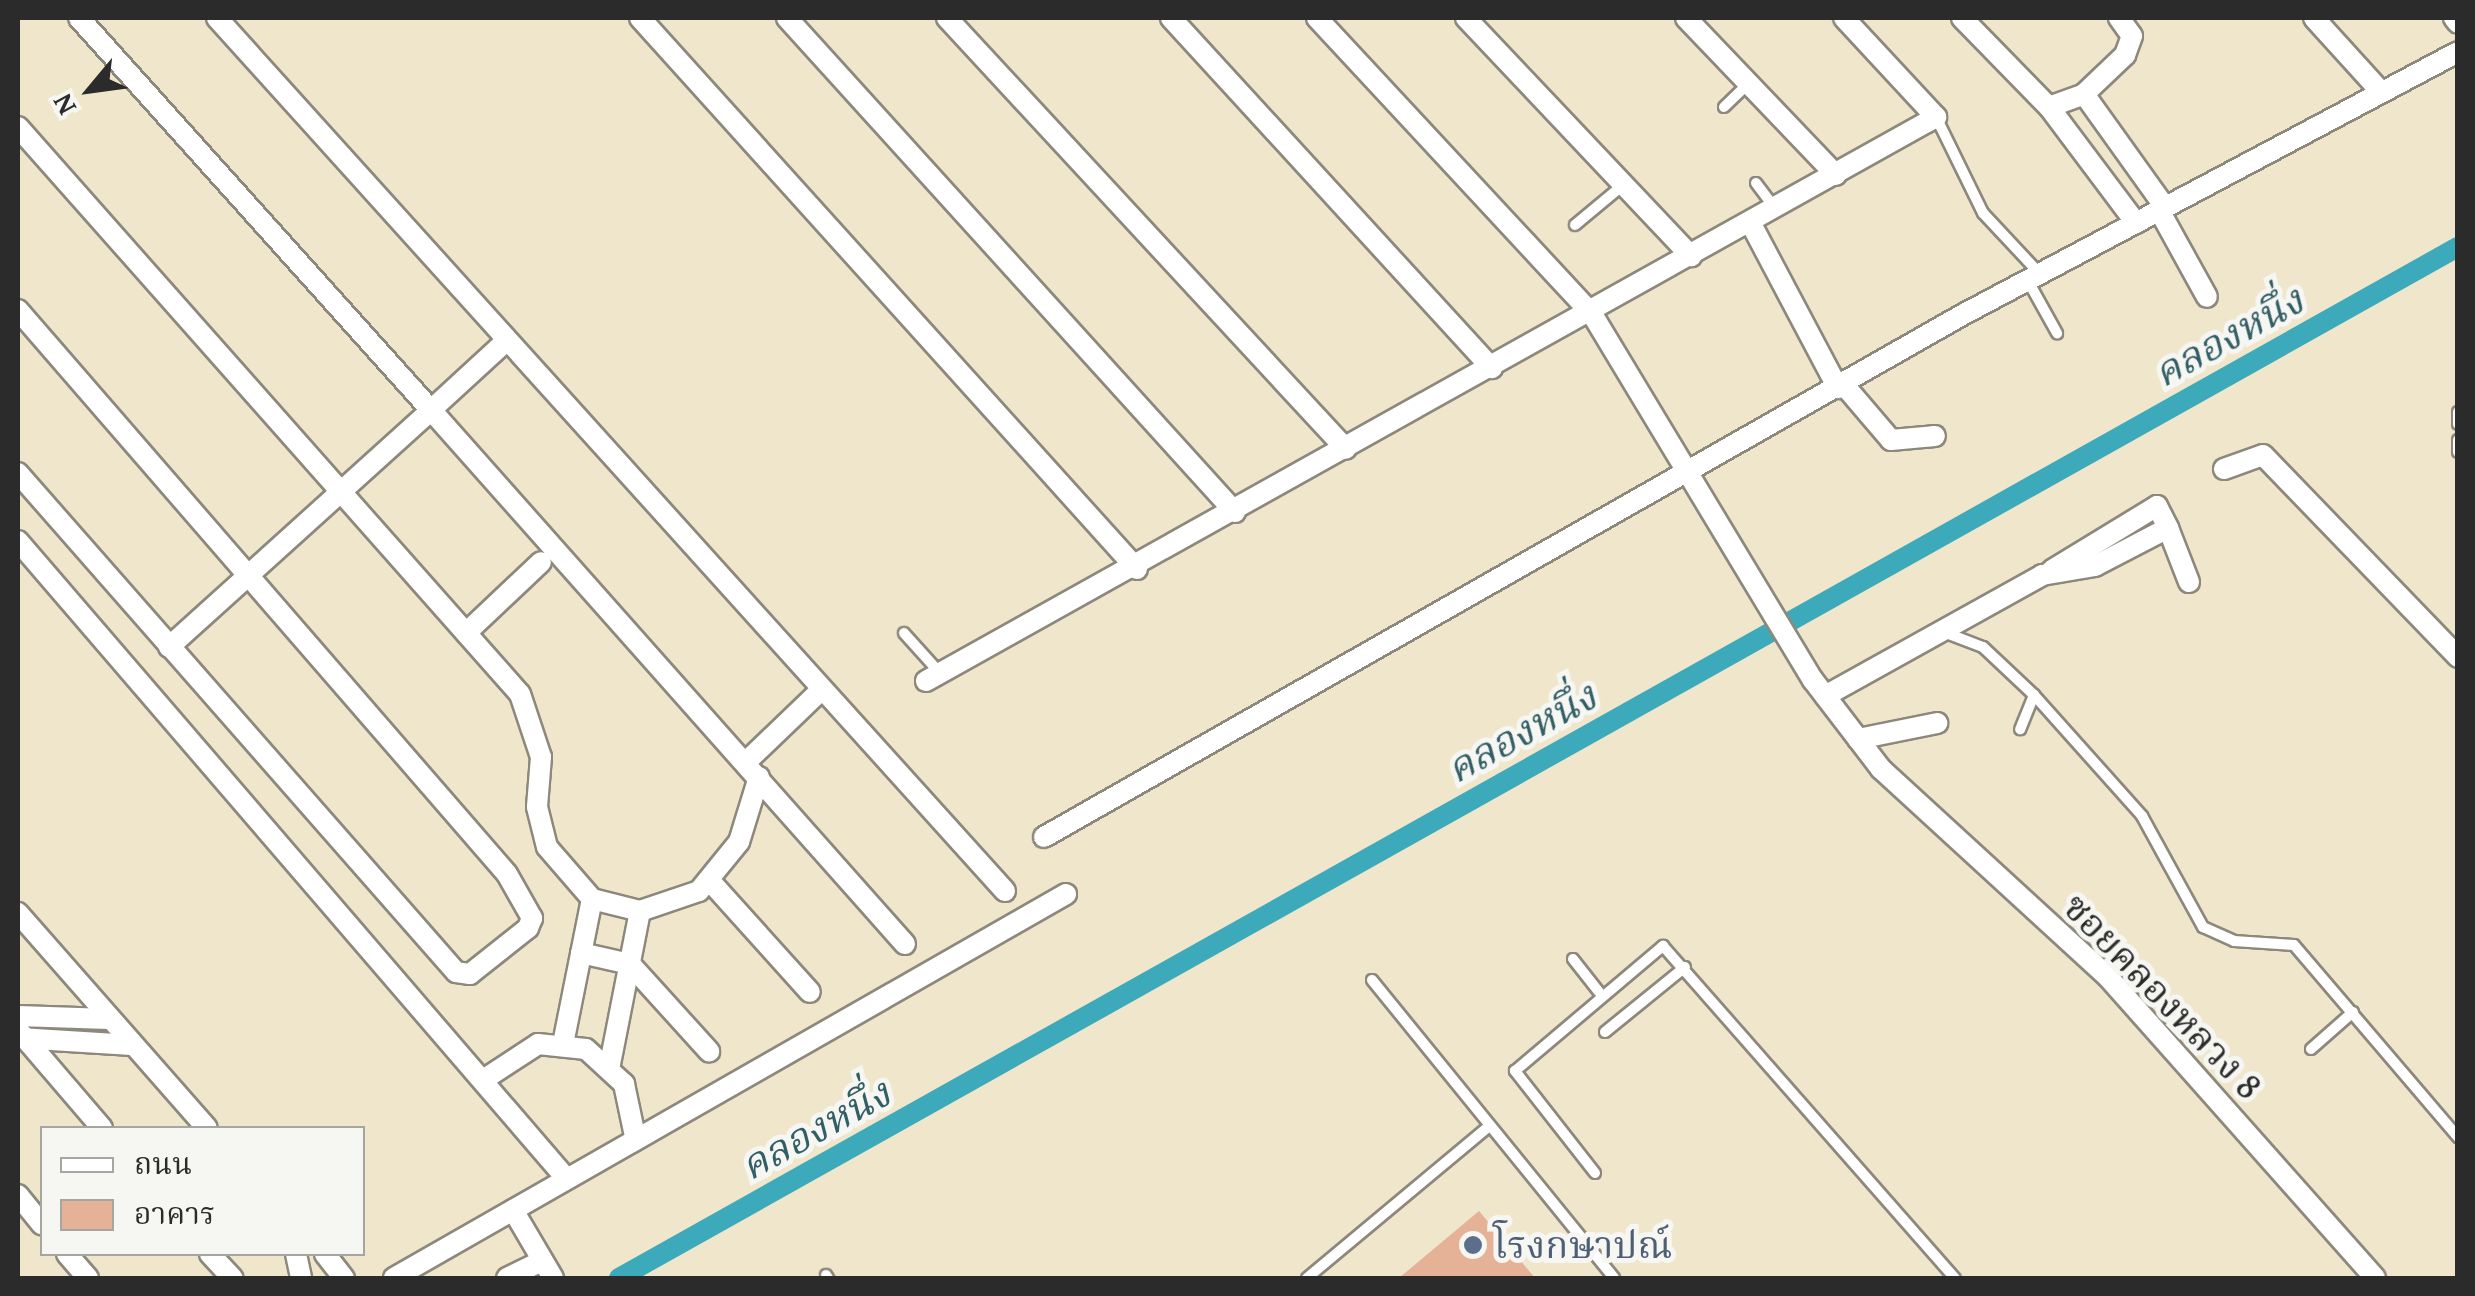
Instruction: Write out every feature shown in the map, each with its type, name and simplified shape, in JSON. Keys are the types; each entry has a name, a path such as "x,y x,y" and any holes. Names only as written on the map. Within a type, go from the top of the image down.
{"street":[{"path":"79,18 906,944"},
{"path":"217,18 1004,891"},
{"path":"640,18 1137,569"},
{"path":"787,18 1234,512"},
{"path":"946,18 1346,448"},
{"path":"1171,18 1492,368"},
{"name":"ซอยคลองหลวง 8","path":"1317,18 1592,314 1692,472 1819,688 1919,813 2108,977 2375,1278"},
{"path":"1466,18 1691,256"},
{"path":"1688,18 1836,174"},
{"path":"934,678 1137,569 1936,117 1844,18"},
{"path":"1962,18 2048,106 2136,223"},
{"path":"2048,106 2084,94 2129,47 2119,18"},
{"path":"2314,18 2380,92"},
{"path":"1044,836 2034,278 2458,52"},
{"path":"2084,94 2162,209 2207,297"},
{"path":"18,126 466,633 534,720 547,847 592,899 640,910 710,881 739,842 752,769 822,690"},
{"path":"1750,222 1841,386 1891,440 1935,436"},
{"path":"18,310 507,874 532,918 528,928 470,974 456,972 18,474"},
{"path":"169,647 507,340"},
{"path":"2224,469 2263,454 2458,657"},
{"path":"1819,688 2042,576 2095,566 2168,528 2189,582"},
{"path":"18,541 486,1078 564,1177"},
{"path":"466,633 540,562"},
{"path":"1858,739 1937,723"},
{"path":"710,881 810,992"},
{"path":"394,1278 635,1136 1066,894"},
{"path":"563,1044 592,899"},
{"path":"610,1064 640,910"},
{"path":"18,913 204,1126"},
{"path":"581,953 630,964 709,1050"},
{"path":"18,1016 109,1019"},
{"path":"20,1036 132,1045"},
{"path":"20,1036 100,1126"},
{"path":"486,1078 514,1052 563,1044 610,1064 630,1099 635,1136"},
{"path":"18,1195 40,1222"},
{"path":"507,1278 548,1272 513,1210"},
{"path":"69,1256 88,1278"},
{"path":"212,1256 232,1278"},
{"path":"326,1256 344,1278"}],"lane":[{"path":"1724,107 1749,83"},
{"path":"1936,117 1983,212 2034,278 2057,333"},
{"path":"1756,183 1775,208"},
{"path":"1575,225 1623,184"},
{"path":"2458,412 2458,424"},
{"path":"2458,440 2458,452"},
{"path":"1940,630 1983,646 2034,694 2142,816 2203,927 2234,941 2294,945 2458,1137"},
{"path":"904,634 934,678"},
{"path":"2020,729 2034,694"},
{"path":"1596,1173 1514,1074 1599,992 1656,947 1686,967 1955,1278"},
{"path":"1573,959 1599,992"},
{"path":"1605,1032 1686,967"},
{"path":"1372,980 1487,1128 1614,1278"},
{"path":"2311,1049 2354,1012"},
{"path":"1307,1278 1487,1128"}],"building":[{"name":"โรงกษาปณ์","path":"1479,1211 1535,1278 1399,1278"}],"waterway":[{"name":"คลองหนึ่ง","path":"619,1278 2458,247"}],"place":[{"name":"โรงกษาปณ์","path":"1473,1245"}]}
